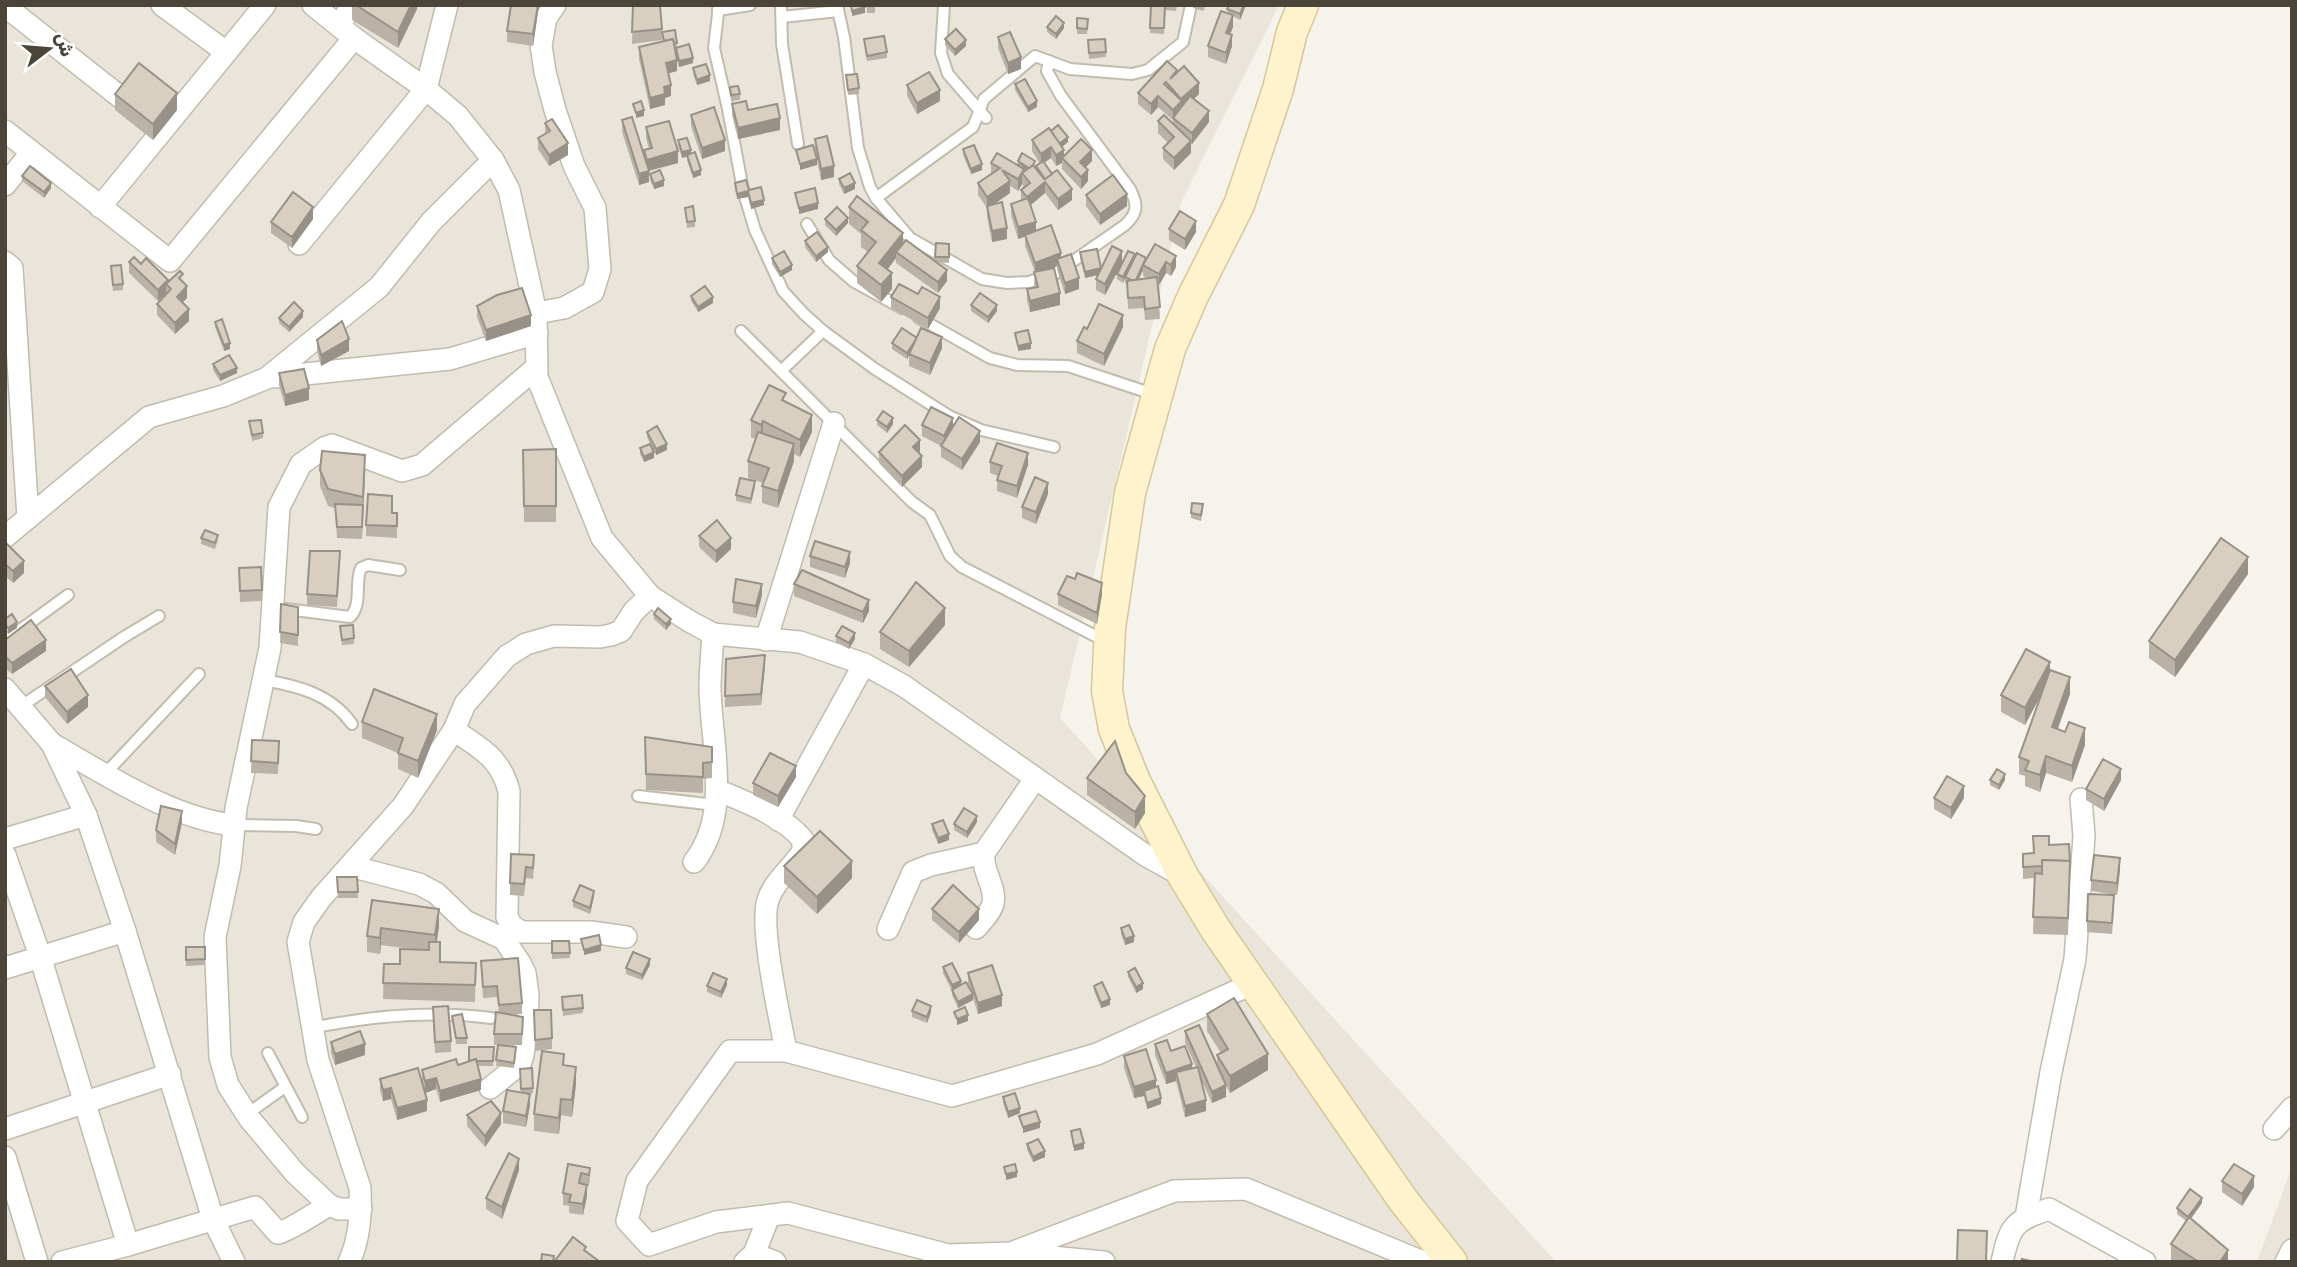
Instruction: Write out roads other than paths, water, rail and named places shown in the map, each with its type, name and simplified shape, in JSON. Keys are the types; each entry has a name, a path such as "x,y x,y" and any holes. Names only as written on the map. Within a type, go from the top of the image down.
{"main road":[{"path":"1303,5 1292,32 1278,89 1244,192 1170,349 1130,493 1110,643 1107,691 1114,729 1135,781 1183,876 1403,1200 1452,1262"}],"street":[{"path":"162,5 226,52"},
{"path":"100,207 265,5"},
{"path":"313,5 426,89 457,116 493,160 509,190 537,323 537,377 602,538 650,596 713,634 800,642 864,664 904,686 1145,855 1183,876"},
{"path":"5,131 170,261 346,32 352,5"},
{"path":"299,244 426,89 447,5"},
{"path":"5,537 149,417 223,396 267,378 450,359 537,323 593,292 600,269 595,208 574,166 545,72 541,45 546,18 555,5"},
{"path":"5,6 162,131"},
{"path":"5,185 31,153"},
{"path":"267,378 379,287 431,222 493,160"},
{"path":"5,262 12,268 28,518"},
{"path":"361,1209 340,1209 329,1205 295,1173 247,1114 228,1085 220,1057 215,937 230,866 234,825 270,648 279,507 301,464 332,445 402,471 422,465 536,368"},
{"path":"766,640 834,423"},
{"path":"349,1262 358,1233 360,1188 318,1060 311,1028 298,942 304,922 349,866 403,806 454,730 465,704 507,656 526,644 554,636 600,637 621,631 650,596"},
{"path":"694,862 704,849 716,798 710,688 713,634"},
{"path":"778,820 864,664"},
{"path":"5,689 52,744 86,815 170,1074 213,1219 234,1262"},
{"path":"454,730 493,757 504,773 509,791 507,917 512,926 522,932 591,932 626,937"},
{"path":"52,744 128,787 194,817 217,824 234,825"},
{"path":"976,928 993,906 993,895 984,867 984,853 1035,779"},
{"path":"716,798 747,802 799,835 804,845 800,856 772,891 765,911 786,1051"},
{"path":"2026,1217 2075,959 2084,836 2081,799"},
{"path":"5,839 86,815"},
{"path":"888,929 914,872 931,865 984,853"},
{"path":"5,855 40,956 128,1245"},
{"path":"349,866 419,884 436,893 465,921 504,939 520,963 525,974 528,995 523,1055 520,1064 490,1088"},
{"path":"5,968 125,931"},
{"path":"1104,1262 1011,1253 948,1255 788,1213 716,1222 643,1253 627,1222 637,1181 730,1051 786,1051 952,1096 1097,1054 1254,984"},
{"path":"5,1129 170,1074"},
{"path":"2274,1129 2292,1108"},
{"path":"5,1157 37,1262"},
{"path":"1011,1253 1174,1191 1246,1189 1423,1262"},
{"path":"62,1262 255,1208 278,1233 288,1231 329,1205"},
{"path":"2002,1262 2008,1234 2026,1217 2049,1209 2145,1262"},
{"path":"769,1216 749,1258 775,1262"},
{"path":"2286,1262 2292,1251"}],"lane":[{"path":"750,5 718,8 714,48 743,190 755,230 783,291 823,331 875,369 949,416 981,430 1054,447"},
{"path":"944,5 941,53 948,74 983,114"},
{"path":"876,198 973,127 983,114 984,99 1035,56 1070,69 1132,74 1148,70 1183,42 1191,5"},
{"path":"798,144 782,44 781,11 837,8 858,148 876,198 910,238 982,279 1007,283 1029,282 1056,273 1125,225 1134,217 1137,209 1130,189 1061,96 1047,71 1049,61"},
{"path":"807,224 829,260 853,281 990,358 1017,365 1068,366 1157,395"},
{"path":"741,331 912,502 930,515 950,556 962,567 1110,643"},
{"path":"781,371 823,331"},
{"path":"273,607 350,617 357,607 358,575 361,568 368,565 400,570"},
{"path":"5,641 68,595"},
{"path":"20,706 159,616"},
{"path":"105,774 199,674"},
{"path":"264,680 299,686 336,705 352,724"},
{"path":"638,796 716,798"},
{"path":"234,825 296,825 316,829"},
{"path":"311,1028 362,1018 403,1015 442,1013 491,1018"},
{"path":"268,1053 302,1117"},
{"path":"247,1114 285,1087"}]}
